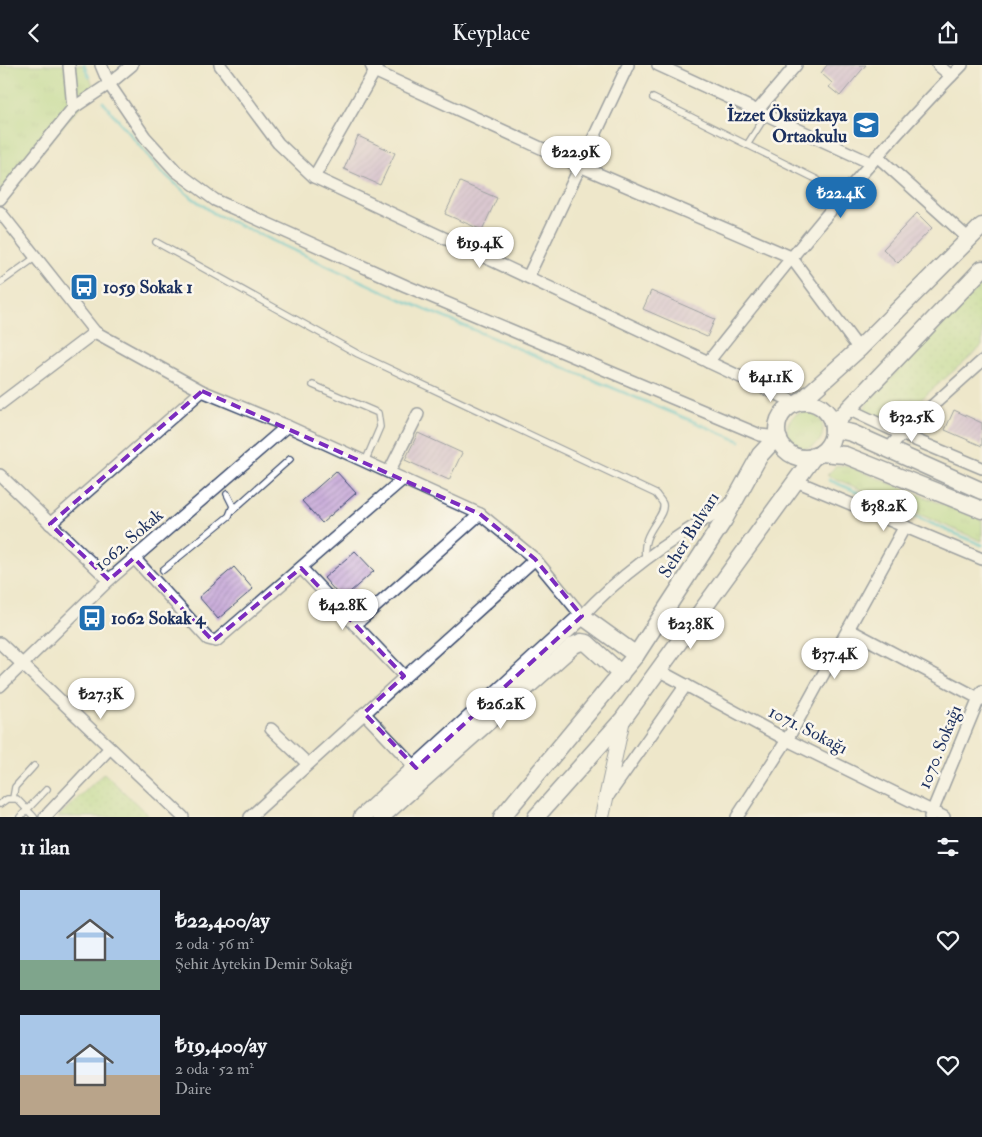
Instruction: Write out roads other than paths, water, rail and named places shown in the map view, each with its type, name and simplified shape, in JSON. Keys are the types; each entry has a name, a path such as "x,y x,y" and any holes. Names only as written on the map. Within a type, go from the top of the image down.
{"main road":[{"path":"982,226 859,349 798,403 789,407 779,419 778,438 791,454 798,457 818,454 845,455 982,510"},
{"path":"833,427 982,269"},
{"path":"536,817 623,719 796,481 831,440 833,427 830,417 819,405 812,402 798,403"},
{"path":"833,427 852,433 982,491"},
{"name":"Seher Bulvarı","path":"502,817 636,655 734,502 760,455 778,438"},
{"path":"362,817 582,616 636,655"},
{"path":"381,817 574,645 581,642 587,643 621,674"}],"street":[{"path":"69,65 73,109"},
{"path":"101,65 109,84 145,137 176,171 215,200 415,290 760,435 778,438"},
{"path":"0,199 73,109 132,65"},
{"path":"220,65 278,143 314,177 798,403"},
{"path":"528,277 582,167 628,65"},
{"path":"658,65 762,113 874,160 969,239"},
{"path":"762,113 796,65"},
{"path":"938,65 951,76"},
{"path":"708,362 791,257 874,160 962,65"},
{"path":"314,177 374,67 582,167 791,257 859,349"},
{"path":"0,212 95,332 202,391 287,426 480,514 535,559 582,616 606,592 646,561 734,502"},
{"path":"0,404 95,332"},
{"path":"888,450 901,434 982,361"},
{"path":"50,524 202,391"},
{"path":"848,409 901,434 982,468"},
{"path":"389,472 418,414"},
{"name":"1062. Sokak","path":"0,686 108,580 287,426"},
{"path":"0,475 108,580"},
{"path":"134,558 208,639 213,641 219,640 403,479"},
{"path":"796,481 982,559"},
{"path":"355,625 480,514"},
{"path":"737,817 787,740 905,526"},
{"path":"250,817 535,559"},
{"path":"302,568 404,677"},
{"path":"848,629 981,697"},
{"path":"0,643 183,817"},
{"name":"1071. Sokağı","path":"658,670 931,815 944,817"},
{"path":"606,799 686,685"},
{"name":"1070. Sokağı","path":"931,815 981,697"},
{"path":"364,713 416,768"},
{"path":"602,817 623,719"},
{"path":"271,729 308,764"},
{"path":"45,817 110,748"}],"lane":[{"path":"653,98 818,180"},
{"path":"747,145 762,113"},
{"path":"156,242 358,353 656,494 663,503 663,511 644,540 643,552 646,561"},
{"path":"0,283 36,257"},
{"path":"313,385 378,413 380,427 365,462"},
{"path":"163,570 229,516 233,510 290,459"},
{"path":"227,494 233,503 233,510"},
{"path":"13,798 15,787 34,766"},
{"path":"20,817 46,789"},
{"path":"0,804 13,798"},
{"path":"13,798 28,809 34,817"}],"waterway":[{"path":"84,65 89,77"},
{"path":"103,102 161,171 187,194 215,214 400,299 740,441"},
{"path":"829,480 982,545"}],"place":[{"name":"İzzet Öksüzkaya Ortaokulu","path":"866,125"},
{"name":"1059 Sokak 1","path":"84,287"},
{"name":"1062 Sokak 4","path":"92,618"}]}
